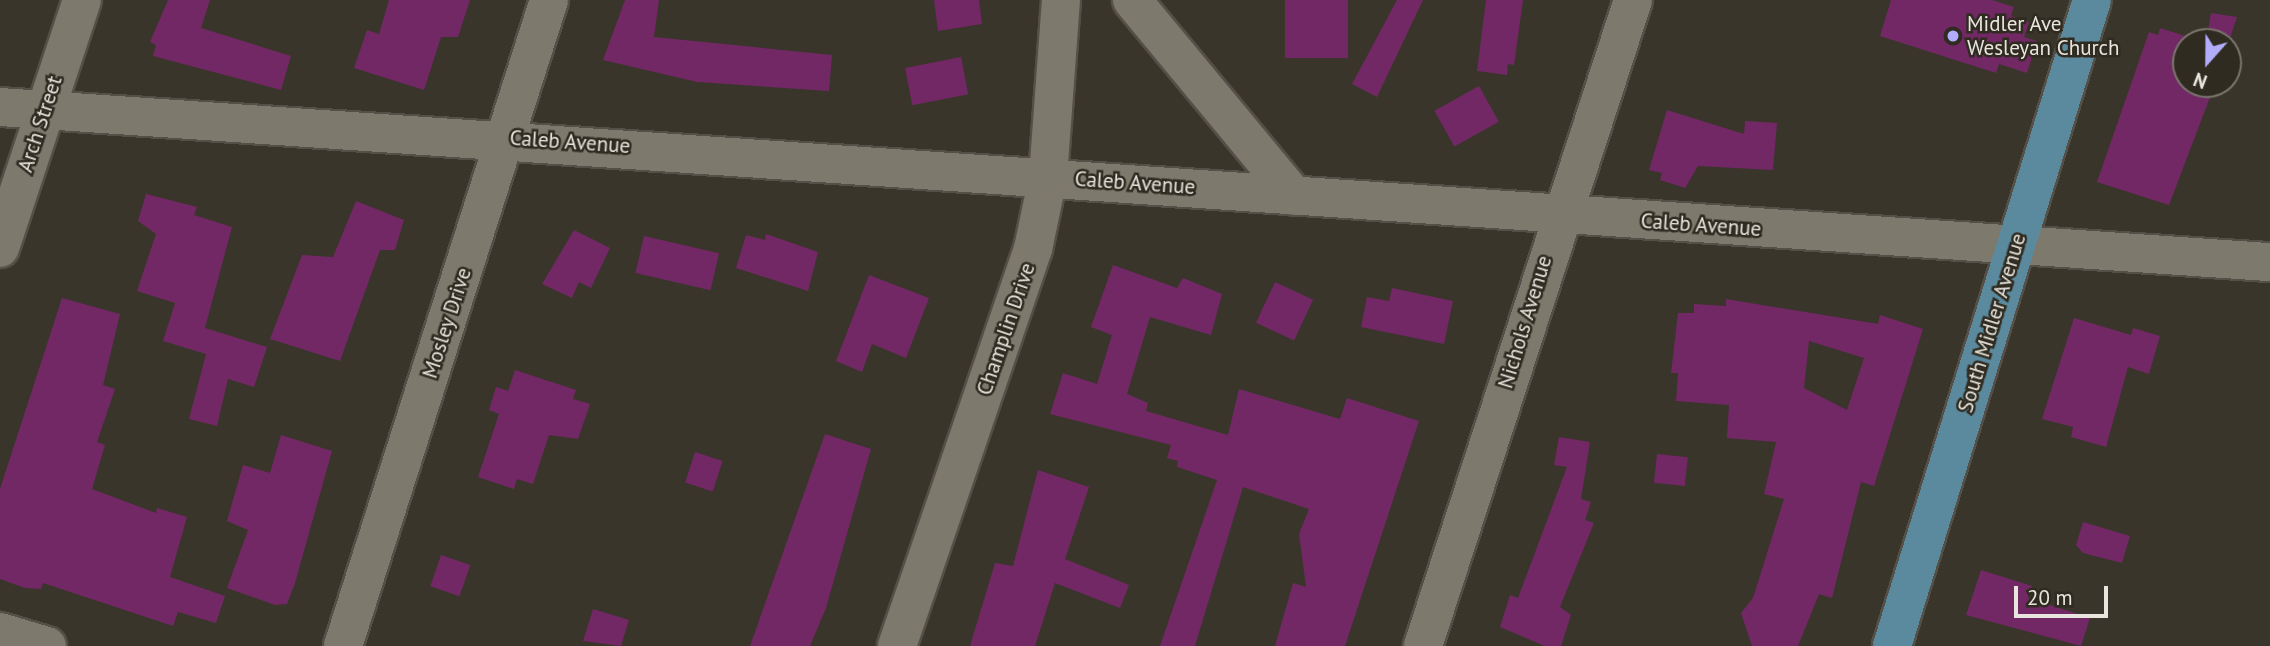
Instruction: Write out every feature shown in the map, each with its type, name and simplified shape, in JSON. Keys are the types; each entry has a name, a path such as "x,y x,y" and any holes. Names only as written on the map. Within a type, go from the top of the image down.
{"main road":[{"name":"South Midler Avenue","path":"1892,646 2092,0"}],"street":[{"name":"Arch Street","path":"0,248 82,0"},
{"name":"Mosley Drive","path":"343,646 549,0"},
{"name":"Champlin Drive","path":"897,646 1033,249 1048,177 1061,0"},
{"path":"1132,0 1294,196"},
{"name":"Nichols Avenue","path":"1423,646 1559,216 1633,0"},
{"name":"Caleb Avenue","path":"0,107 506,138 1559,216 2270,262"},
{"path":"0,632 47,646"}],"building":[{"path":"168,0 210,0 201,28 291,56 281,90 153,56 156,45 150,42"},
{"path":"389,0 470,0 458,37 441,37 424,90 354,68 367,30 379,34"},
{"path":"625,0 659,0 654,37 832,55 829,91 697,82 603,60"},
{"path":"934,0 979,0 982,24 938,31"},
{"path":"1285,0 1348,0 1348,58 1285,58"},
{"path":"1397,0 1423,0 1377,97 1352,84"},
{"path":"1486,0 1523,0 1514,65 1508,64 1507,75 1477,71"},
{"name":"Midler Ave Wesleyan Church","path":"1891,0 1992,0 2014,7 2011,16 2029,22 2024,37 2037,41 2027,73 1999,64 1996,73 1880,36"},
{"path":"2211,13 2237,17 2233,28 2208,28"},
{"path":"2160,28 2172,32 2172,98 2210,98 2169,205 2097,182 2149,32 2158,35"},
{"path":"961,57 968,94 912,105 905,68"},
{"path":"1479,86 1499,122 1454,147 1434,111"},
{"path":"1667,110 1744,134 1745,121 1777,123 1773,170 1698,166 1685,188 1660,180 1662,173 1649,170"},
{"path":"146,194 197,207 194,215 232,227 205,328 267,347 254,387 228,379 217,426 189,419 206,354 163,341 175,303 137,291 156,234 138,221"},
{"path":"356,201 404,220 395,250 380,250 340,361 270,339 302,255 333,257"},
{"path":"574,230 610,248 591,288 579,282 572,298 542,284"},
{"path":"766,234 818,252 808,291 736,268 746,235 765,240"},
{"path":"644,236 719,253 710,290 635,273"},
{"path":"1113,265 1177,288 1183,278 1222,294 1211,335 1150,317 1127,394 1148,403 1146,411 1228,435 1239,389 1340,419 1347,398 1419,421 1345,646 1275,646 1293,583 1306,587 1299,534 1309,509 1243,487 1195,646 1160,646 1217,480 1177,467 1178,461 1167,458 1171,445 1050,414 1063,373 1097,384 1112,335 1091,327"},
{"path":"869,275 929,298 906,358 872,344 862,372 836,361"},
{"path":"1275,282 1313,300 1294,341 1256,323"},
{"path":"1392,288 1453,301 1444,344 1361,327 1367,297 1389,301"},
{"path":"62,298 120,314 103,385 115,389 97,442 105,445 92,489 156,513 157,508 187,517 170,577 225,596 216,623 178,612 173,626 43,583 41,589 25,588 0,579 0,489"},
{"path":"1726,299 1878,324 1880,315 1923,329 1874,486 1861,482 1832,598 1819,594 1798,646 1752,646 1741,613 1753,598 1784,499 1764,494 1776,442 1727,438 1729,405 1676,401 1678,373 1671,373 1678,313 1694,313 1694,304 1726,306","holes":["1809,341 1864,358 1847,410 1804,388"]},
{"path":"2074,318 2131,335 2133,328 2160,336 2149,374 2128,367 2106,447 2071,437 2073,427 2042,419"},
{"path":"515,370 576,390 573,399 590,404 578,439 549,435 533,484 517,479 514,489 478,477 499,414 489,410 496,387 508,391"},
{"path":"825,434 871,449 826,608 810,646 750,646"},
{"path":"281,435 332,451 295,583 287,604 275,605 227,588 248,530 227,521 243,465 270,473"},
{"path":"1559,437 1590,442 1581,499 1591,502 1585,520 1594,523 1560,607 1571,615 1561,646 1545,646 1500,627 1510,595 1518,598 1567,467 1554,465"},
{"path":"695,452 723,461 713,491 685,482"},
{"path":"1657,454 1688,457 1685,486 1654,483"},
{"path":"1038,470 1089,487 1065,559 1129,585 1120,608 1055,583 1035,646 970,646 995,563 1013,566"},
{"path":"2083,522 2130,536 2122,563 2083,553 2076,545"},
{"path":"441,555 470,565 460,596 430,586"},
{"path":"1981,570 2032,586 2028,598 2090,618 2081,646 1966,615"},
{"path":"593,609 629,620 621,646 583,641"}],"place":[{"name":"Midler Ave Wesleyan Church","path":"1953,36"}]}
